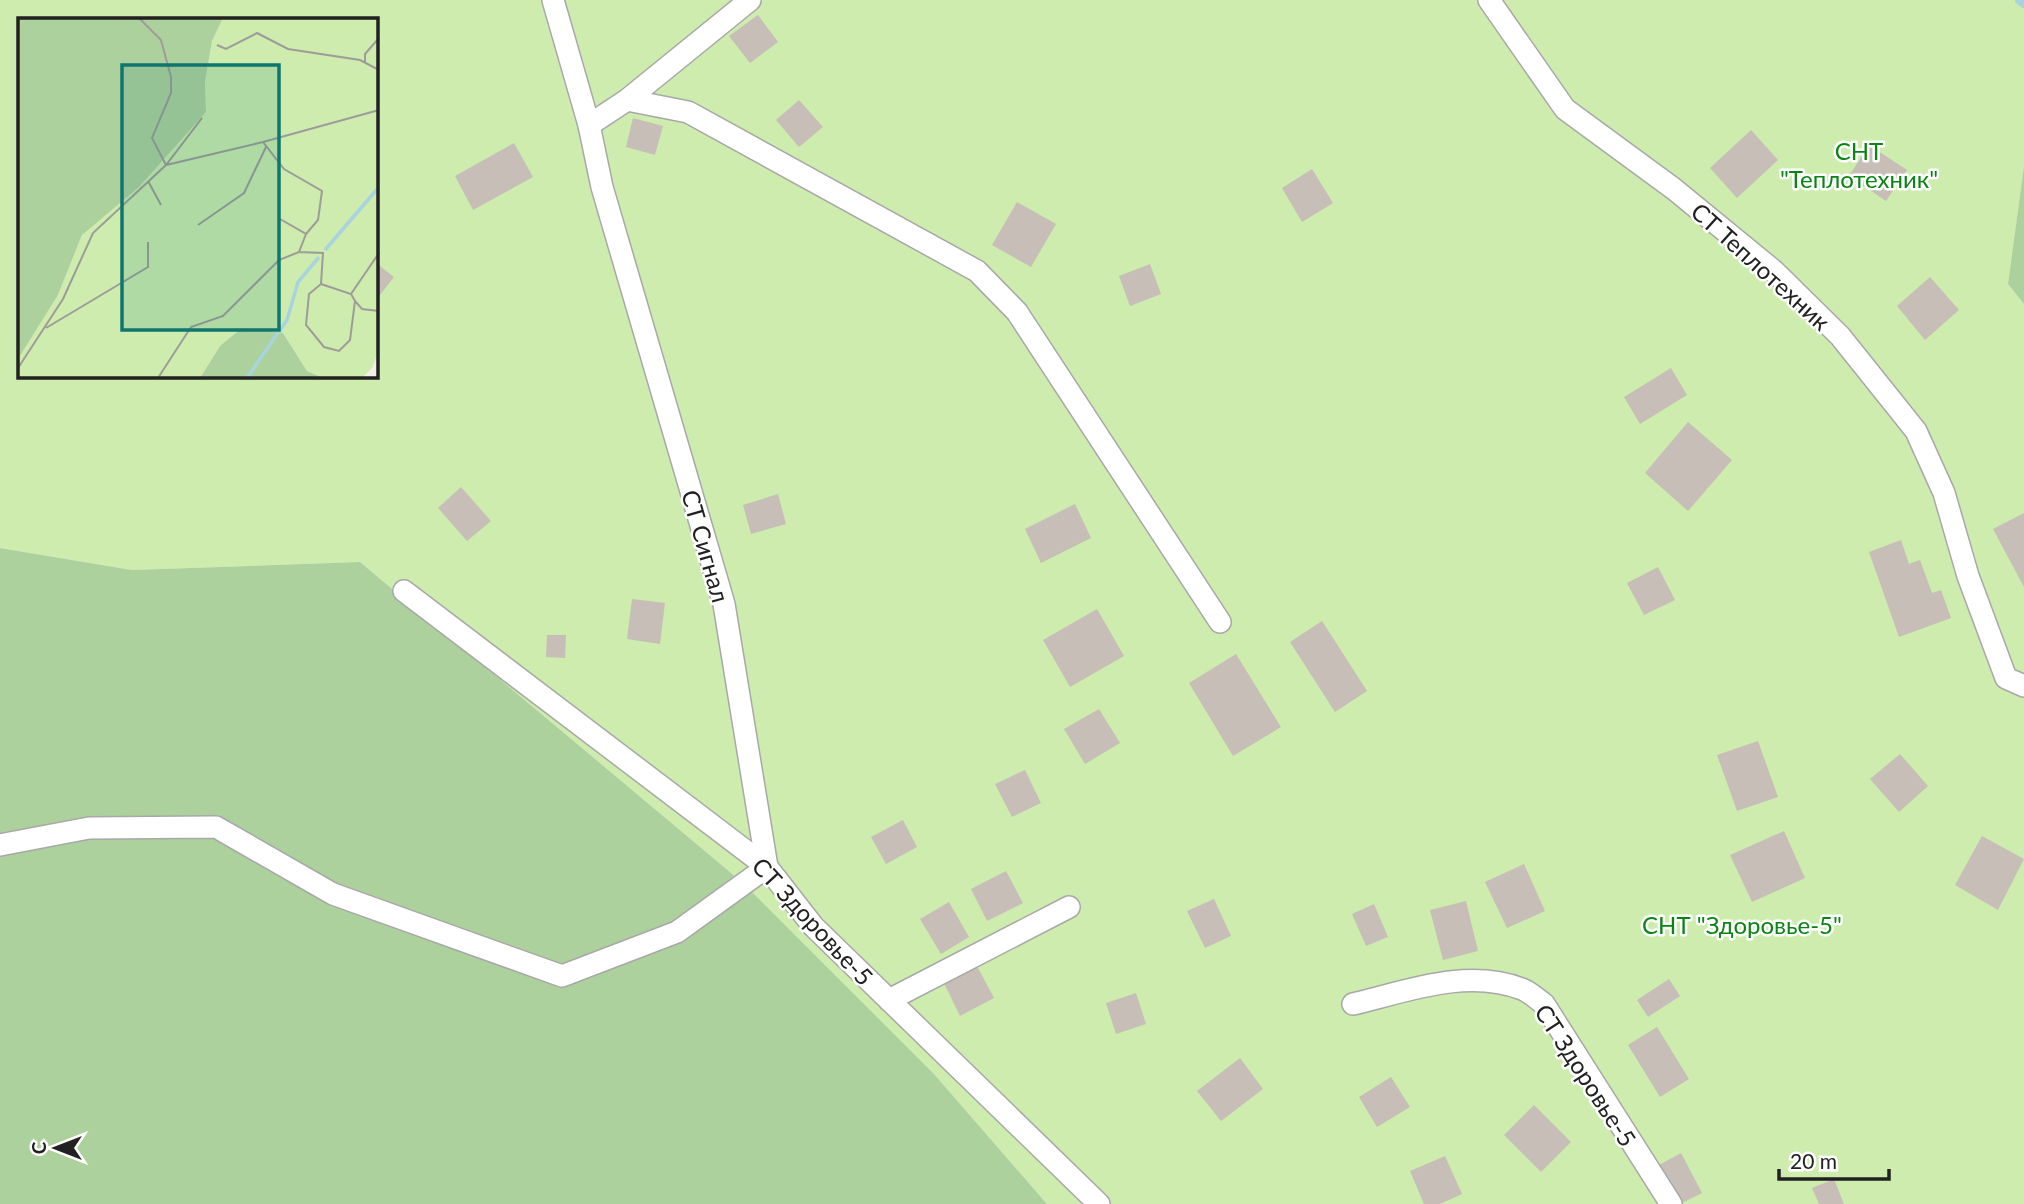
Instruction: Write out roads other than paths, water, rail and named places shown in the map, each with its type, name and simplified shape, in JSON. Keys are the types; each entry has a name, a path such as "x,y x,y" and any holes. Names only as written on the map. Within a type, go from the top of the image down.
{"lane":[{"name":"СТ Сигнал","path":"553,0 589,125 602,187 724,604 767,867"},
{"path":"589,125 626,100 750,0"},
{"name":"СТ Теплотехник","path":"1489,0 1565,109 1674,189 1774,271 1840,335 1916,431 1944,494 1968,576 2006,678 2024,686"},
{"path":"626,100 688,112 977,271 1017,312 1220,622"},
{"name":"СТ Здоровье-5","path":"404,591 767,867 813,926 1098,1204"},
{"path":"0,845 89,828 216,827 333,894 562,976 677,932 767,867"},
{"path":"889,1000 1069,907"},
{"name":"СТ Здоровье-5","path":"1353,1004 1457,979 1524,989 1544,1004 1671,1204"}],"waterway":[{"path":"2020,0 2024,3"}],"park label":[{"name":"СНТ \"Теплотехник\"","path":"1859,164"},
{"name":"СНТ \"Здоровье-5\"","path":"1742,924"}]}
